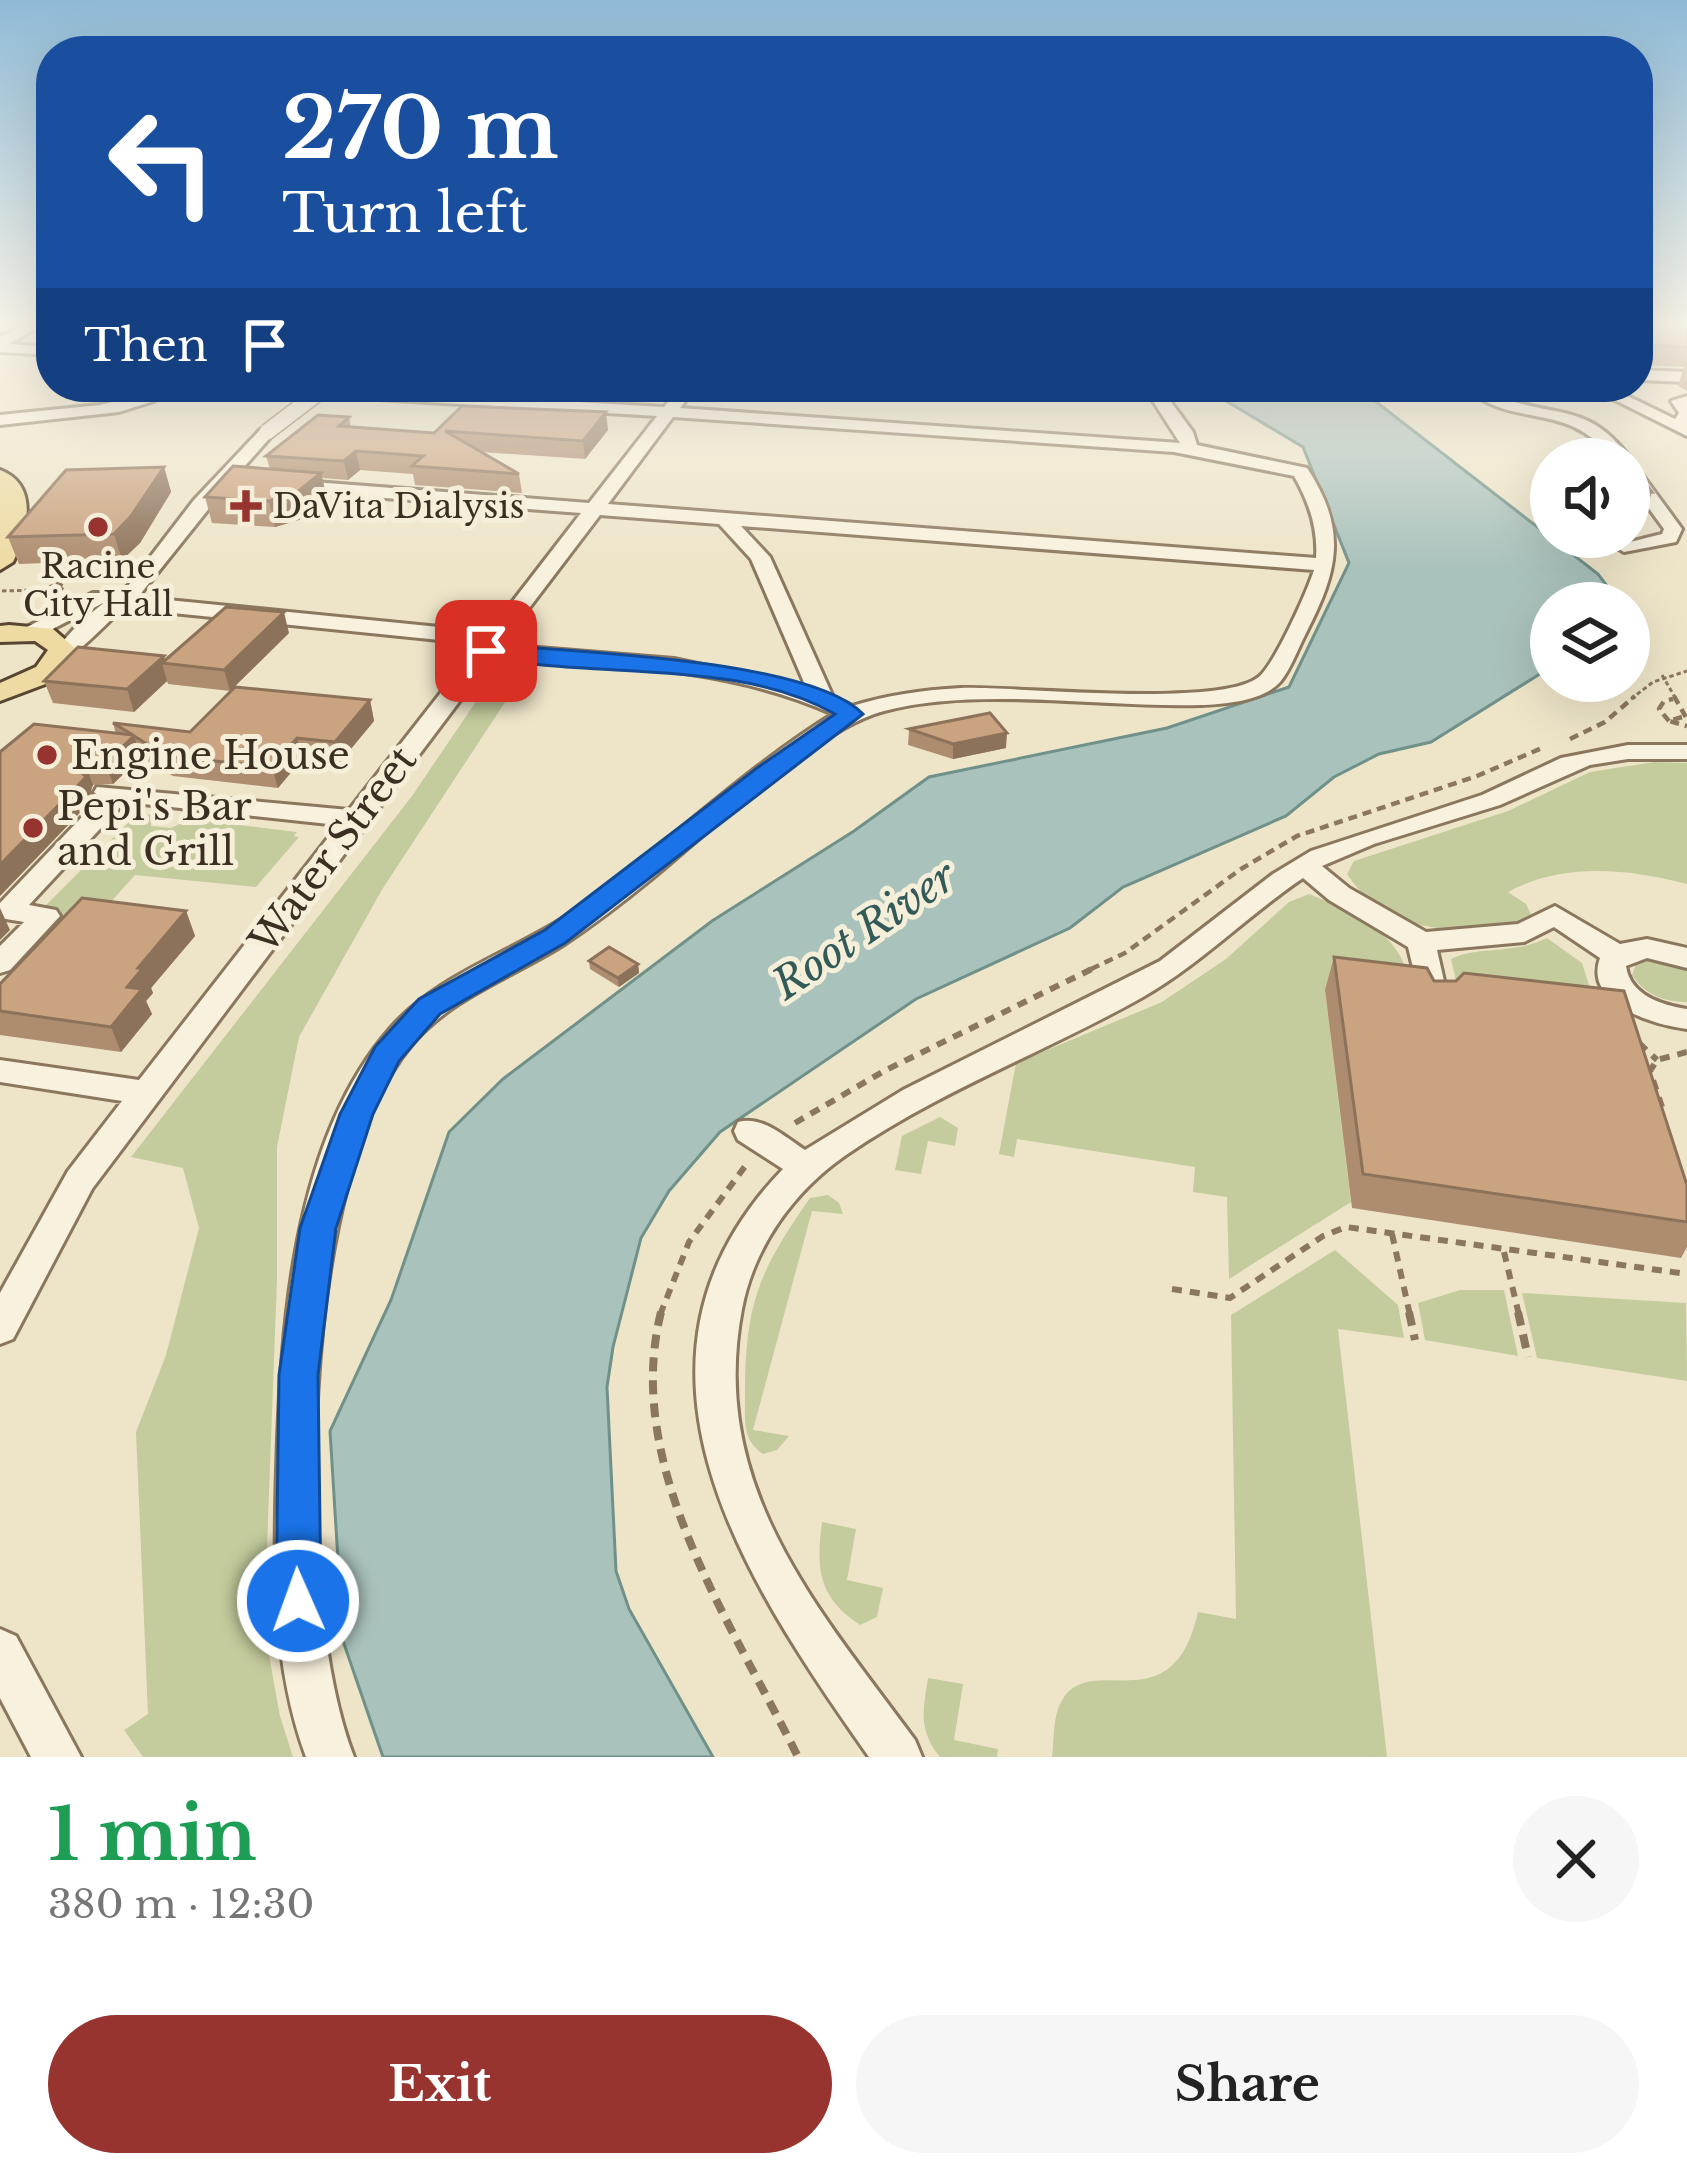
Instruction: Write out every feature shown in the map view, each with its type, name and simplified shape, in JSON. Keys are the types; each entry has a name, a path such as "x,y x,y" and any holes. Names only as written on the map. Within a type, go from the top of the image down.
{"main road":[{"path":"0,477 16,498 18,511 5,531 11,542 0,562"},
{"path":"0,692 42,676 62,656 57,640 12,631"}],"street":[{"path":"0,421 37,412 138,404"},
{"path":"12,631 97,600 200,504 267,432 304,404"},
{"path":"330,1757 317,1729 300,1649 298,1375 318,1228 356,1114 386,1055 430,1006 555,936 765,773 851,714 932,694 1111,702 1235,697 1271,680 1325,565 1324,530 1311,487 1301,472 1191,452 514,404"},
{"name":"Water Street","path":"0,1328 80,1180 675,404"},
{"path":"1164,404 1185,432 1191,452"},
{"path":"1516,404 1578,416 1608,438"},
{"path":"1629,404 1682,429"},
{"path":"1640,404 1653,417"},
{"path":"221,480 1325,565"},
{"path":"1650,498 1673,529 1669,538 1650,541"},
{"path":"62,656 88,625 123,602 170,549 200,504"},
{"path":"725,519 760,557 822,698"},
{"path":"123,602 748,677 822,698 851,714"},
{"path":"898,1757 767,1562 722,1460 712,1417 716,1340 735,1268 780,1193 806,1167 887,1116 1169,968 1304,865 1365,838 1502,796 1571,763 1624,752 1687,752"},
{"path":"0,962 46,916 8,911 113,793 357,819"},
{"path":"1304,865 1339,895 1421,942 1525,933 1555,915 1617,956 1641,949 1687,958"},
{"path":"1421,942 1434,1003"},
{"path":"1617,956 1611,975 1627,997 1660,1015 1687,1019"},
{"path":"0,1071 147,1093"},
{"path":"759,1137 806,1167"},
{"path":"0,1652 57,1757"}],"path":[{"path":"2,590 35,590 52,583 72,563"},
{"path":"35,590 45,596 64,587 52,583"},
{"path":"1564,740 1603,727 1649,681 1687,670"},
{"path":"1662,675 1685,720 1670,721 1660,704 1673,699"},
{"path":"798,1757 686,1535 659,1451 653,1398 662,1309 679,1264 759,1137 1125,953 1224,880 1297,836 1477,776 1552,744"},
{"path":"1662,1109 1650,1071 1657,1060 1687,1052"},
{"path":"1172,1289 1230,1298 1323,1236 1346,1227 1687,1274"},
{"path":"1391,1234 1415,1340"},
{"path":"1504,1250 1528,1358"}],"green space":[{"path":"504,660 519,666 519,681 383,888 299,1037 277,1147 264,1628 280,1716 293,1757 143,1757 124,1730 148,1714 136,1432 166,1355 199,1228 183,1168 131,1157 412,796"},
{"path":"1655,762 1687,763 1687,884 1619,872 1551,876 1508,892 1526,904 1534,921 1456,929 1407,921 1385,911 1347,874 1354,861 1508,811 1590,772"},
{"path":"138,813 151,815 151,826 171,828 190,819 297,832 294,836 299,837 256,887 135,875 92,923 55,923 45,906"},
{"path":"1309,894 1381,933 1406,971 1325,991 1351,1202 1229,1279 1227,1197 1193,1192 1195,1167 1017,1139 1014,1157 999,1154 1016,1063 1162,1002 1226,959 1289,902"},
{"path":"1547,938 1582,963 1601,1023 1462,1007 1451,959"},
{"path":"1653,959 1687,969 1687,1002 1656,996 1637,982 1632,975 1636,964"},
{"path":"940,1117 958,1128 955,1146 928,1141 921,1174 895,1170 902,1136"},
{"path":"828,1195 839,1203 843,1214 812,1211 753,1430 789,1436 777,1450 763,1454 751,1442 745,1421 752,1313 767,1269 792,1224 810,1198"},
{"path":"1335,1250 1398,1305 1404,1338 1338,1329 1387,1757 1052,1757 1056,1714 1070,1690 1087,1682 1148,1678 1168,1669 1185,1648 1198,1612 1236,1619 1231,1315"},
{"path":"1460,1290 1504,1290 1518,1356 1425,1340 1418,1303"},
{"path":"1522,1293 1686,1303 1687,1381 1537,1358"},
{"path":"822,1522 856,1529 847,1580 883,1588 877,1617 860,1625 836,1604 823,1581"},
{"path":"928,1678 963,1684 954,1740 998,1749 997,1757 940,1757 925,1729"}],"water":[{"name":"Root River","path":"1231,404 1379,404 1530,521 1530,558 1577,558 1604,582 1530,582 1530,680 1431,742 1379,754 1334,777 1286,816 1123,887 1070,928 916,999 720,1132 669,1191 641,1238 607,1387 616,1571 629,1609 713,1757 383,1757 343,1641 330,1431 391,1300 449,1132 503,1079 712,921 929,777 1167,728 1289,687 1349,563 1303,447"}],"building":[{"path":"462,406 606,412 583,441 445,431 519,474 412,466 423,456 356,451 344,461 266,456 318,415 349,417 339,426 434,433"},
{"path":"233,466 321,473 296,493 269,501 205,497"},
{"path":"164,467 114,534 8,537 66,470"},
{"path":"226,607 284,612 224,670 162,663"},
{"path":"78,647 164,656 127,689 44,681"},
{"path":"235,687 370,700 335,742 297,738 272,767 166,756 134,736 105,763 85,764 81,772 86,777 0,865 0,752 34,724 133,735 113,723 190,732"},
{"path":"990,713 1007,733 953,744 909,729"},
{"path":"82,898 186,911 138,968 143,968 127,987 142,989 111,1027 0,1011 0,984"},
{"path":"609,947 638,964 618,978 589,961"},
{"path":"1334,957 1427,968 1434,981 1456,981 1464,973 1624,991 1687,1185 1687,1222 1363,1174"}],"place":[{"name":"DaVita Dialysis","path":"246,506"},
{"name":"Racine City Hall","path":"98,527"},
{"name":"Engine House","path":"47,755"},
{"name":"Pepi's Bar and Grill","path":"33,828"}],"route":[{"path":"298,1601 298,1375 318,1228 356,1114 386,1055 430,1006 555,936 765,773 851,714 822,698 748,677 486,651"}]}
